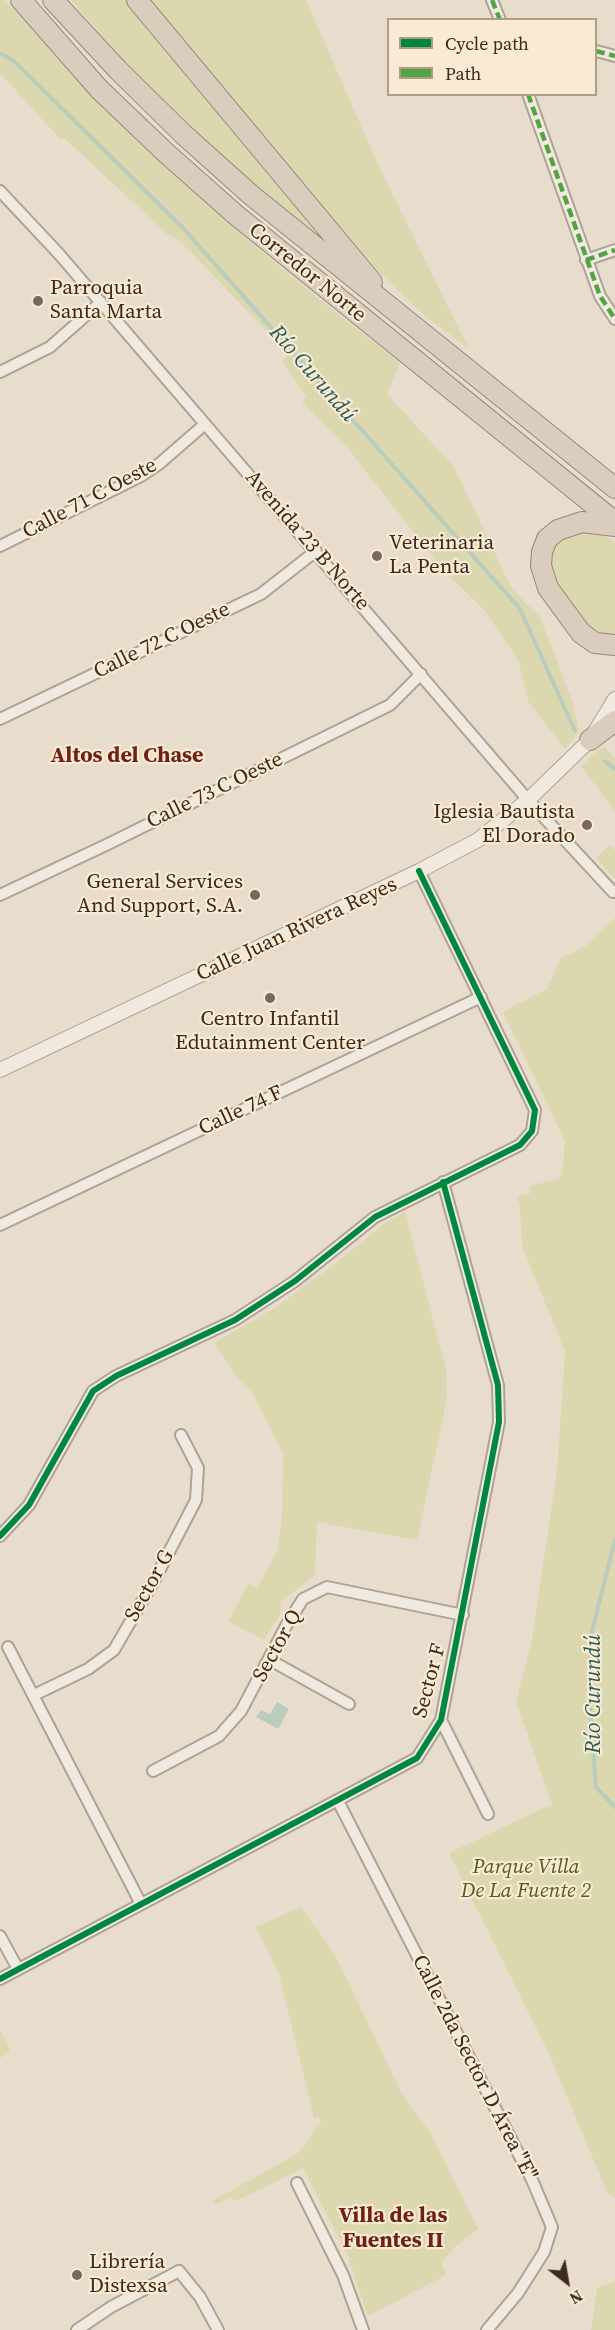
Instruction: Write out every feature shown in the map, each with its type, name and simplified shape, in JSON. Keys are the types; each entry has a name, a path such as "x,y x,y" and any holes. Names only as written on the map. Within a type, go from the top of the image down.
{"highway":[{"name":"Corredor Norte","path":"21,0 99,89 236,215 615,524"},
{"name":"Corredor Norte","path":"53,0 118,70 183,134 251,195 615,488"},
{"path":"137,0 400,317"},
{"path":"615,524 582,522 558,530 547,539 542,552 541,566 548,588 581,633 596,643 615,645"},
{"path":"590,740 615,721"}],"street":[{"path":"492,0 499,18"},
{"path":"597,51 615,56"},
{"path":"529,96 586,260 600,296 615,319"},
{"name":"Avenida 23 B Norte","path":"0,191 101,302 528,800 612,892"},
{"path":"586,260 615,250"},
{"path":"0,372 50,347 101,302"},
{"name":"Calle 71 C Oeste","path":"0,546 141,476 159,464 205,424"},
{"name":"Calle 72 C Oeste","path":"0,718 261,594 316,551"},
{"name":"Calle 73 C Oeste","path":"0,895 390,705 421,674"},
{"name":"Calle Juan Rivera Reyes","path":"0,1070 419,871 478,840 528,800 590,740 615,699"},
{"path":"0,1536 29,1505 93,1391 116,1376 235,1320 295,1281 375,1217 520,1145 532,1131 535,1110 419,871"},
{"name":"Calle 74 F","path":"0,1225 482,997"},
{"name":"Sector F","path":"0,1979 417,1758 441,1720 499,1422 498,1385 443,1182"},
{"name":"Sector G","path":"34,1695 88,1669 114,1650 155,1579 196,1500 198,1468 181,1435"},
{"name":"Sector Q","path":"153,1771 219,1736 241,1711 303,1599 327,1587 463,1615"},
{"path":"8,1647 141,1904"},
{"path":"270,1660 349,1704"},
{"path":"441,1720 488,1814"},
{"name":"Calle 2da Sector D Área \"E\"","path":"338,1801 532,2180 552,2227 544,2252 518,2293 487,2330"},
{"path":"0,1936 18,1969"},
{"path":"297,2183 343,2275 363,2330"},
{"path":"77,2330 111,2307 179,2271 200,2297 218,2330"}],"green space":[{"path":"0,0 5,0 95,100 145,149 277,265 400,363 387,394 454,467 512,589 540,617 572,700 579,731 565,749 528,701 518,660 485,611 443,570 349,450 302,402 307,397 282,362 289,354 178,239 167,234 64,138 61,140 0,73"},
{"path":"71,0 128,0 324,240 225,161 147,88"},
{"path":"146,0 306,0 381,171 469,349 421,313 382,275 308,194"},
{"path":"575,530 598,532 615,542 615,636 604,636 592,631 556,587 549,566 552,550 556,543"},
{"path":"605,747 615,759 615,811 581,766 596,751"},
{"path":"610,845 615,850 615,879 596,858"},
{"name":"Parque Villa De La Fuente 2","path":"615,918 615,2197 607,2192 550,2056 449,1853 552,1804 516,1702 532,1639 557,1471 565,1351 522,1246 517,1196 531,1193 530,1186 558,1179 562,1173 565,1141 503,1012 548,988 560,959 585,946"},
{"path":"405,1212 446,1369 447,1399 417,1540 317,1522 315,1575 281,1602 280,1614 264,1640 228,1621 248,1584 257,1588 278,1550 282,1516 283,1453 252,1392 238,1379 214,1343 273,1309 384,1224"},
{"path":"301,1907 334,1953 402,2094 431,2134 478,2229 456,2246 441,2263 446,2275 368,2316 348,2256 303,2168 236,2201 230,2197 216,2205 213,2201 298,2153 310,2139 316,2125 321,2123 319,2117 314,2118 279,1974 256,1927"},
{"path":"0,2030 11,2052 0,2058"},
{"path":"615,2281 615,2330 591,2330 597,2288"}],"shaded area":[{"path":"277,1702 289,1709 278,1729 256,1717 261,1710 270,1714"}],"waterway":[{"name":"Río Curundú","path":"0,53 14,61 184,229 520,609 575,731"},
{"name":"Río Curundú","path":"605,761 615,769"},
{"name":"Río Curundú","path":"615,1540 590,1639 590,1710 596,1787 615,1807"}],"marked path":[{"path":"492,0 499,18"},
{"path":"597,51 615,56"},
{"path":"529,96 600,296 615,319"},
{"path":"586,260 615,250"}],"cycle path":[{"path":"0,1536 29,1505 93,1391 116,1376 235,1320 295,1281 375,1217 520,1145 532,1131 535,1110 419,871"},
{"path":"0,1979 417,1758 441,1720 499,1422 498,1385 443,1182"}],"place":[{"name":"Parroquia Santa Marta","path":"38,301"},
{"name":"Veterinaria La Penta","path":"377,556"},
{"name":"Iglesia Bautista El Dorado","path":"587,825"},
{"name":"General Services And Support, S.A.","path":"255,895"},
{"name":"Centro Infantil Edutainment Center","path":"270,998"},
{"name":"Librería Distexsa","path":"77,2275"}],"district":[{"name":"Altos del Chase","path":"127,756"},
{"name":"Villa de las Fuentes II","path":"393,2228"}]}
